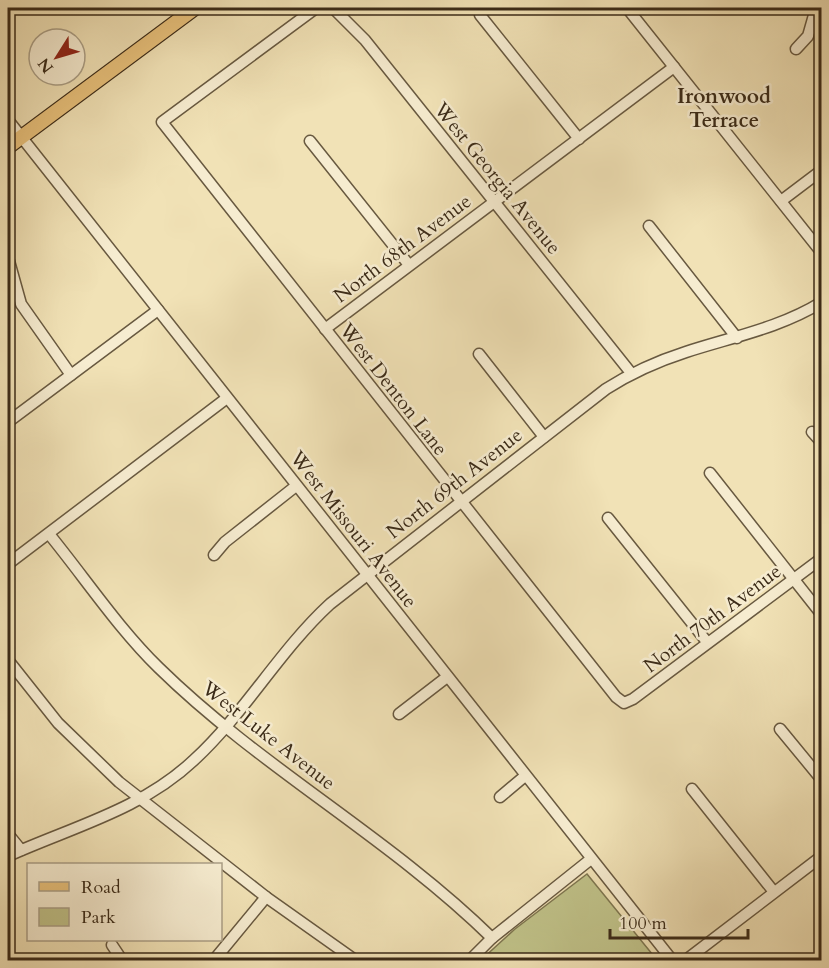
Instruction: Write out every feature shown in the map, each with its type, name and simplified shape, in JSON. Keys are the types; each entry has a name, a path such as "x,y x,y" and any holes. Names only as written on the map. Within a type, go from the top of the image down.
{"main road":[{"path":"8,147 195,8"}],"street":[{"name":"West Denton Lane","path":"316,8 162,122 460,503 624,704"},
{"name":"West Georgia Avenue","path":"333,8 365,40 631,373"},
{"path":"627,8 822,253"},
{"path":"796,49 808,36 816,8"},
{"path":"480,15 579,139"},
{"name":"North 68th Avenue","path":"325,329 674,67"},
{"name":"West Missouri Avenue","path":"8,120 672,960"},
{"path":"310,141 409,265"},
{"path":"780,201 822,170"},
{"path":"649,226 737,338"},
{"path":"9,261 21,304 71,375"},
{"name":"North 69th Avenue","path":"8,856 95,822 141,798 194,761 227,727 312,621 366,574 606,389 631,373 686,352 793,319 822,302"},
{"path":"8,422 158,310"},
{"path":"479,354 544,436"},
{"path":"8,564 227,398"},
{"path":"812,432 822,443"},
{"path":"710,473 822,615"},
{"path":"214,555 225,543 296,486"},
{"path":"608,518 707,642"},
{"name":"West Luke Avenue","path":"49,534 145,653 227,727 407,863 492,938"},
{"name":"North 70th Avenue","path":"624,704 822,558"},
{"path":"8,660 73,738 119,782 267,897 355,960"},
{"path":"399,714 447,677"},
{"path":"780,729 822,780"},
{"path":"500,797 525,776"},
{"path":"692,789 774,892"},
{"path":"8,834 21,850"},
{"path":"686,960 822,856"},
{"path":"470,960 492,938 591,859"},
{"path":"214,960 267,897"},
{"path":"112,945 122,960"}],"green space":[{"path":"587,874 657,960 481,960 515,929"}],"district":[{"name":"Ironwood Terrace","path":"724,108"}]}
